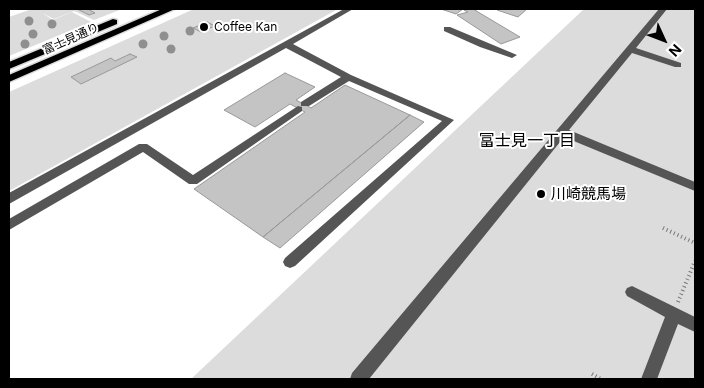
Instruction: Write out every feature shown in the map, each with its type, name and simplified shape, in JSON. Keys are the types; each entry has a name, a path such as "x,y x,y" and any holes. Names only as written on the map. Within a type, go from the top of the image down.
{"highway":[{"name":"富士見通り","path":"9,66 146,9"},
{"name":"富士見通り","path":"9,79 170,9"}],"street":[{"path":"9,199 348,9"},
{"path":"358,379 663,9"},
{"path":"446,29 483,46 512,55"},
{"path":"286,44 348,76 448,120 290,262"},
{"path":"629,49 678,65"},
{"path":"9,225 144,147 193,181 348,76"},
{"path":"561,131 695,187"},
{"path":"632,292 674,308 695,325"},
{"path":"648,379 674,308"}],"path":[{"path":"663,228 695,243"},
{"path":"674,308 679,302 695,261"},
{"path":"592,374 601,379"}],"shaded area":[{"path":"32,9 122,9 94,20 74,11 54,19 42,13 53,20 72,12 91,22 9,56 9,17"},
{"path":"194,9 338,9 9,191 9,92"},
{"name":"川崎競馬場","path":"584,9 695,9 695,379 191,379"}],"building":[{"path":"77,9 88,9 95,13 89,15"},
{"path":"441,9 463,9 456,14"},
{"path":"473,9 520,37 501,44 457,15 468,12 464,10"},
{"path":"498,9 527,9 518,17"},
{"name":"Coffee Kan","path":"207,22 215,26 201,32 193,28"},
{"path":"130,54 137,57 81,84 71,77 111,58 115,61"},
{"path":"285,73 315,87 296,100 311,108 345,85 410,115 263,237 194,189 305,112 290,104 255,127 224,110"},
{"path":"410,115 424,122 280,248 263,237"}],"place":[{"name":"Coffee Kan","path":"204,27"},
{"name":"川崎競馬場","path":"541,194"}],"district":[{"name":"富士見一丁目","path":"527,141"}]}
